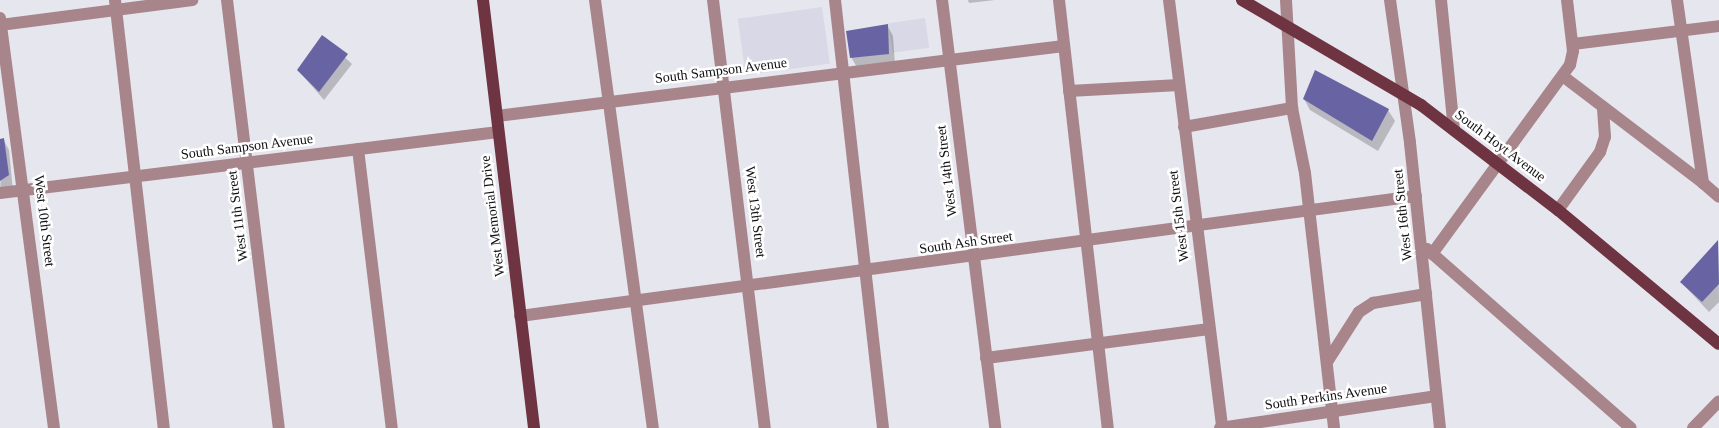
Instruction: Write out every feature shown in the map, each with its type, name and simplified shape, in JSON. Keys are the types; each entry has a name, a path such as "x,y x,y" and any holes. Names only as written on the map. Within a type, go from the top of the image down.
{"main road":[{"name":"West Memorial Drive","path":"483,0 534,428"},
{"name":"South Hoyt Avenue","path":"1242,0 1290,26 1402,94 1454,130 1558,210 1719,344"}],"street":[{"path":"0,23 116,5 192,0"},
{"name":"West 11th Street","path":"227,0 280,428"},
{"path":"596,0 607,100 653,428"},
{"name":"West 13th Street","path":"713,0 765,428"},
{"path":"834,0 884,428"},
{"name":"West 14th Street","path":"942,0 972,257 995,428"},
{"path":"1059,0 1108,428"},
{"name":"West 15th Street","path":"1169,0 1221,428"},
{"path":"1286,0 1290,26 1292,108 1309,211 1334,428"},
{"name":"West 16th Street","path":"1390,0 1416,196 1440,428"},
{"path":"1441,0 1454,130"},
{"path":"1432,254 1497,164 1564,77 1573,44 1567,0"},
{"path":"1676,0 1703,183"},
{"path":"116,5 164,428"},
{"name":"West 10th Street","path":"0,23 26,190 54,428"},
{"path":"1573,44 1719,26"},
{"name":"South Sampson Avenue","path":"497,116 607,100 1064,46"},
{"path":"1564,77 1719,197"},
{"path":"1069,91 1179,85"},
{"path":"1558,210 1600,152 1605,137 1603,107"},
{"path":"1184,127 1292,108"},
{"name":"South Sampson Avenue","path":"0,193 498,132"},
{"path":"358,149 392,428"},
{"name":"South Ash Street","path":"520,316 635,303 1416,196"},
{"path":"1421,244 1631,428"},
{"path":"1327,362 1359,312 1373,303 1426,294"},
{"path":"986,358 1209,329"},
{"name":"South Perkins Avenue","path":"1221,428 1436,396"},
{"path":"1693,428 1719,401"}],"shaded area":[{"path":"822,7 830,63 746,75 738,19"},
{"path":"925,18 929,48 893,53 888,23"}],"building":[{"path":"888,24 889,54 850,58 846,31"},
{"path":"322,35 348,54 319,92 297,70"},
{"path":"1315,70 1389,109 1372,141 1303,99"},
{"path":"4,138 9,175 0,181 0,139"},
{"path":"1718,240 1719,284 1702,302 1680,282"}]}
